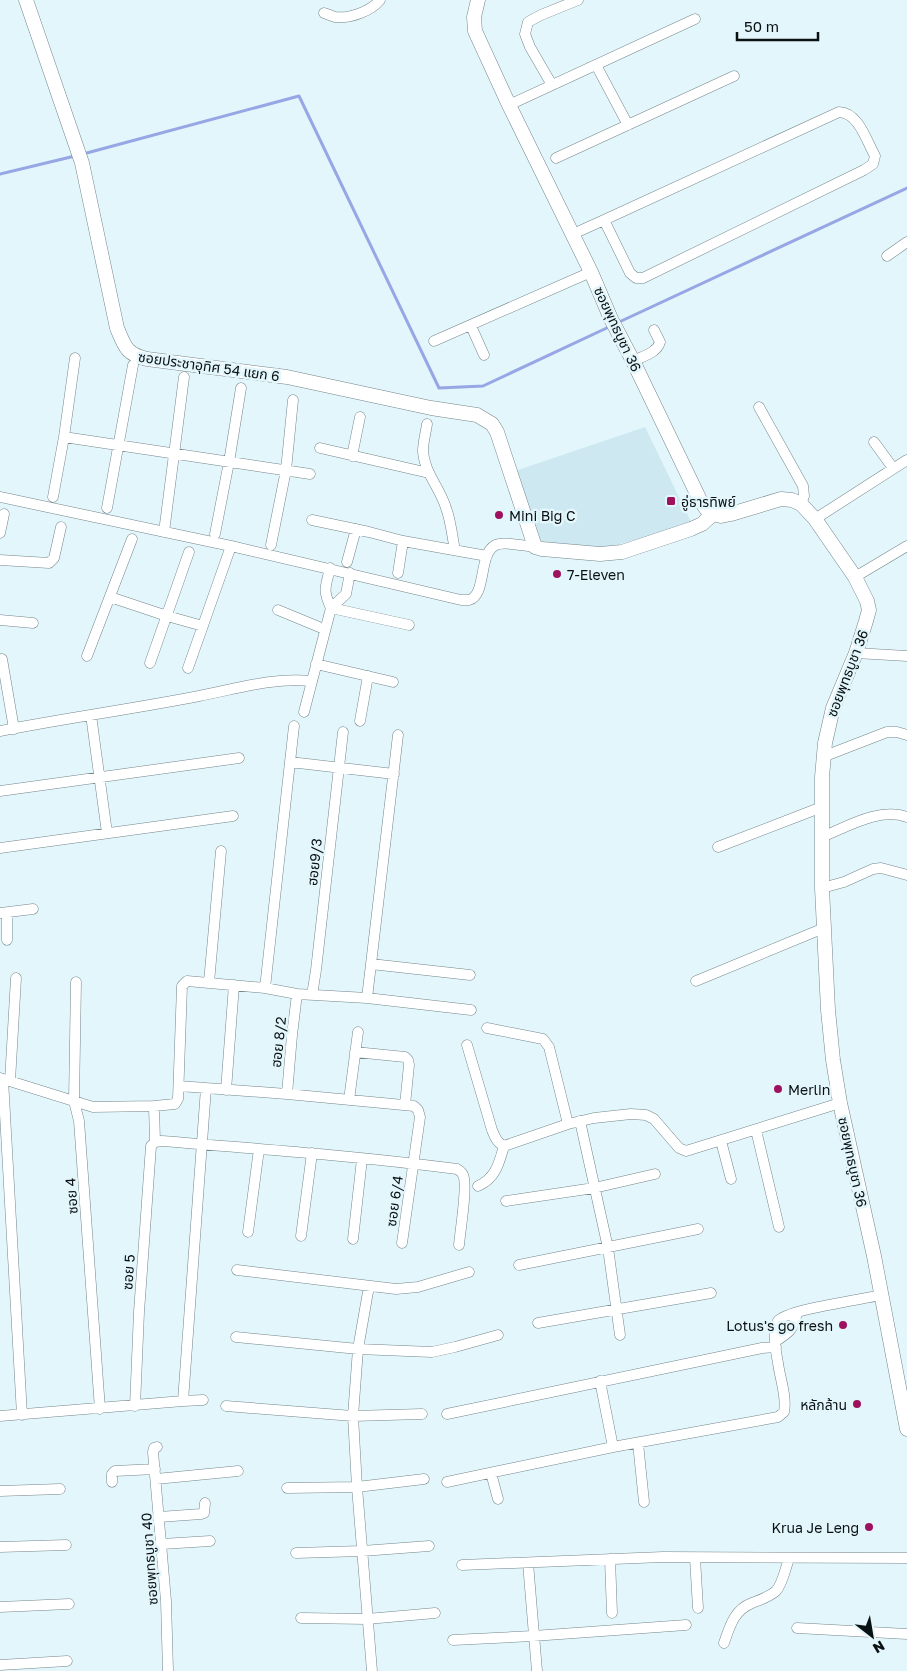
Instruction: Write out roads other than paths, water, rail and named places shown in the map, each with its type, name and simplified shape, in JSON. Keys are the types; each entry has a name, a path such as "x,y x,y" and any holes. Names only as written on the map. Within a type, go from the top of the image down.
{"street":[{"name":"ซอยประชาอุทิศ 54 แยก 6","path":"26,0 78,147 117,328 126,348 134,356 147,359 287,377 477,415 492,424 497,432 535,547"},
{"path":"324,13 336,17 355,14 365,11 380,0"},
{"name":"ซอยพุทธบูชา 36","path":"478,0 474,17 475,31 591,272 610,319 633,361 700,500 707,510 713,514"},
{"path":"552,85 530,47 525,34 528,22 578,0"},
{"path":"509,105 695,19"},
{"path":"596,64 628,125"},
{"path":"556,158 734,76"},
{"path":"573,234 839,112 846,112 855,118 875,156 873,164 864,170 643,278 636,278 630,273 604,220"},
{"path":"887,256 907,242"},
{"path":"434,341 591,272"},
{"path":"471,326 484,355"},
{"path":"633,361 656,350 659,346 660,342 654,330"},
{"path":"53,497 75,358"},
{"path":"107,508 133,365"},
{"path":"164,532 184,377"},
{"path":"215,534 241,388"},
{"path":"271,545 286,470 293,400"},
{"path":"0,497 231,546 469,600 478,591 487,556 492,547 500,544 600,554 622,552 691,529 702,524 713,514 720,516 731,514 781,499 792,500 801,504 804,496 803,486 759,407"},
{"path":"352,456 360,417"},
{"path":"427,424 423,450 429,473 446,508 455,550"},
{"path":"64,437 310,474"},
{"path":"874,442 893,468"},
{"path":"320,448 429,473"},
{"path":"815,519 907,460"},
{"name":"ซอยพุทธบูชา 36","path":"801,504 815,519 855,577 867,601 869,610 856,654 833,708 825,743 822,776 822,888 830,1034 840,1103 907,1429"},
{"path":"0,533 4,514"},
{"path":"312,520 403,541 487,556"},
{"path":"0,560 40,564 49,563 54,558 62,527"},
{"path":"347,562 356,529"},
{"path":"87,656 132,539"},
{"path":"398,573 403,541"},
{"path":"188,668 231,546"},
{"path":"855,577 907,546"},
{"path":"150,663 190,552"},
{"path":"330,568 325,596 331,608"},
{"path":"304,712 324,629 331,608 346,594 350,573"},
{"path":"110,597 204,626"},
{"path":"331,608 410,625"},
{"path":"278,610 324,629"},
{"path":"0,620 33,623"},
{"path":"856,654 907,656"},
{"path":"2,660 3,678 14,729"},
{"path":"316,664 394,682"},
{"path":"360,721 368,676"},
{"path":"0,732 260,683 298,680 311,681"},
{"path":"91,715 107,832"},
{"path":"265,988 294,726"},
{"name":"ฮอย9/3","path":"312,995 343,732"},
{"path":"825,756 846,746 886,732 897,732 907,735"},
{"path":"368,998 398,735"},
{"path":"0,791 239,758"},
{"path":"290,762 394,774"},
{"path":"718,847 822,807"},
{"path":"822,837 873,817 900,814 907,817"},
{"path":"0,848 233,816"},
{"path":"209,982 222,851"},
{"path":"822,888 844,882 873,869 881,868 907,875"},
{"path":"7,940 4,913 33,909"},
{"path":"696,981 824,928"},
{"path":"371,964 470,975"},
{"path":"16,978 4,1079 22,1415"},
{"path":"4,1079 93,1107 175,1104 178,1099 182,986 187,981 265,988 297,994 368,998 471,1010"},
{"name":"ซอย 4","path":"76,982 74,1100 79,1121 100,1409"},
{"path":"226,1090 234,985"},
{"name":"ฮอย 8/2","path":"287,1094 297,994"},
{"path":"487,1028 543,1039 549,1047 568,1124"},
{"path":"349,1100 358,1032"},
{"path":"467,1045 492,1130 496,1139 504,1146"},
{"path":"178,1086 405,1105 408,1060 405,1058 355,1052"},
{"path":"183,1401 206,1088"},
{"path":"504,1146 568,1124 631,1114 646,1115 654,1119 679,1148 686,1151 840,1103"},
{"name":"ซอย 6/4","path":"402,1243 420,1117 418,1110 414,1106 405,1105"},
{"name":"ซอย 5","path":"135,1406 150,1146 155,1142 154,1106"},
{"path":"580,1121 608,1248 620,1335"},
{"path":"756,1130 779,1227"},
{"path":"721,1141 731,1179"},
{"path":"155,1142 312,1153 414,1163 457,1170 464,1177 459,1244"},
{"path":"478,1186 491,1178 497,1169 504,1146"},
{"path":"248,1232 259,1149"},
{"path":"302,1236 312,1153"},
{"path":"353,1239 362,1159"},
{"path":"506,1201 594,1188 654,1174"},
{"path":"519,1265 698,1229"},
{"path":"237,1270 396,1289 418,1287 469,1272"},
{"path":"368,1286 358,1349 354,1416 357,1487 372,1671"},
{"path":"538,1323 711,1293"},
{"path":"447,1482 613,1447 778,1417 784,1412 785,1404 776,1344 778,1321 788,1315 881,1296"},
{"path":"447,1414 776,1344 790,1332 797,1313"},
{"path":"236,1337 358,1349 432,1352 498,1335"},
{"path":"600,1381 613,1447"},
{"path":"0,1416 203,1400"},
{"path":"226,1406 354,1416 422,1414"},
{"path":"638,1443 644,1502"},
{"name":"ซอยพุทธบูชา 40","path":"157,1447 153,1450 166,1601 168,1671"},
{"path":"112,1482 112,1474 115,1472 155,1474 238,1471"},
{"path":"491,1473 498,1499"},
{"path":"287,1488 357,1487 424,1479"},
{"path":"0,1490 60,1489"},
{"path":"160,1517 201,1514 206,1508 205,1503"},
{"path":"162,1544 210,1541"},
{"path":"0,1547 66,1545"},
{"path":"296,1553 429,1546"},
{"path":"462,1565 663,1558 907,1558"},
{"path":"695,1558 698,1608"},
{"path":"610,1559 612,1613"},
{"path":"724,1643 732,1620 737,1613 746,1606 775,1592 789,1559"},
{"path":"528,1562 537,1671"},
{"path":"0,1606 69,1604"},
{"path":"301,1618 367,1619 434,1613"},
{"path":"453,1640 686,1625"},
{"path":"797,1628 907,1634"},
{"path":"0,1665 67,1661"}],"waterway":[{"path":"83,154 299,96 439,388 483,386 611,326"},
{"path":"0,174 75,156"},
{"path":"617,323 907,188"}],"place":[{"name":"อู่ธารทิพย์","path":"671,501"},
{"name":"Mini Big C","path":"499,515"},
{"name":"7-Eleven","path":"557,574"},
{"name":"Merlin","path":"778,1089"},
{"name":"Lotus's go fresh","path":"843,1325"},
{"name":"หลักล้าน","path":"857,1404"},
{"name":"Krua Je Leng","path":"869,1527"}]}
